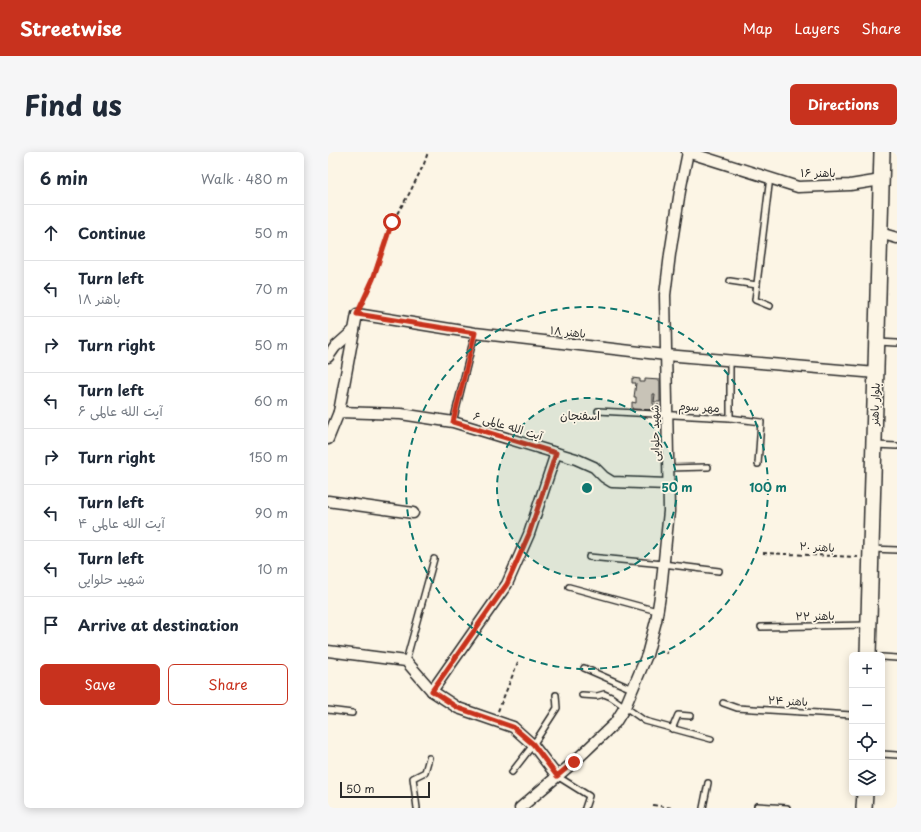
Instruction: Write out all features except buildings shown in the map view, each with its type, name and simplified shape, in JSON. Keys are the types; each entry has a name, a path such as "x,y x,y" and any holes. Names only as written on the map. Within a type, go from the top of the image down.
{"main road":[{"name":"بلوار باهنر","path":"868,652 882,152"},
{"path":"864,808 865,796"}],"street":[{"name":"باهنر ۱۶","path":"688,152 798,186 850,185 881,180"},
{"name":"شهید حلوایی","path":"520,808 574,762 615,723 625,707 647,655 657,611 664,564 669,511 666,288 680,191 688,152"},
{"path":"880,233 897,238"},
{"path":"328,439 339,412 357,314"},
{"name":"باهنر ۱۸","path":"357,314 475,333 666,355 876,373"},
{"path":"328,357 335,347 354,330"},
{"name":"آیت الله عالمی ۶","path":"339,412 401,414 453,422 576,459 594,467 604,477 612,482 668,484"},
{"path":"432,691 507,584 529,534 556,453"},
{"path":"328,501 414,513"},
{"path":"328,650 406,661 432,691 458,708 513,727 533,744 557,776"}],"lane":[{"path":"770,177 755,300 770,306"},
{"path":"730,281 757,285"},
{"path":"453,422 475,333"},
{"path":"877,342 897,343"},
{"path":"730,360 730,418"},
{"name":"مهر سوم","path":"598,411 730,418 761,422 758,464"},
{"path":"874,445 897,446"},
{"path":"668,468 708,467"},
{"path":"871,553 897,550"},
{"path":"589,557 719,571"},
{"path":"406,661 434,559"},
{"path":"569,587 657,611"},
{"name":"باهنر ۲۲","path":"761,627 869,625"},
{"path":"885,658 897,658"},
{"path":"584,668 632,689"},
{"path":"582,695 597,696 604,694 646,721 711,739"},
{"path":"512,772 557,708 556,695"},
{"name":"باهنر ۲۴","path":"723,703 737,708 849,715"},
{"path":"328,710 352,713"},
{"path":"672,729 678,715 690,716"},
{"path":"885,754 897,755"},
{"path":"416,808 413,778 425,772 429,758"},
{"path":"557,776 589,796 585,808"},
{"path":"703,808 708,783"},
{"path":"757,806 787,808"}],"path":[{"path":"357,314 373,279 392,222 409,194 424,164 428,152"},
{"name":"باهنر ۲۰","path":"763,553 871,553"},
{"path":"494,721 518,662"},
{"path":"653,804 672,808"}],"district":[{"name":"اسفنجان","path":"580,416"}],"route":[{"path":"392,222 373,279 357,314 475,333 453,422 556,453 529,534 507,584 432,691 458,708 513,727 533,744 557,776 574,762"}]}
